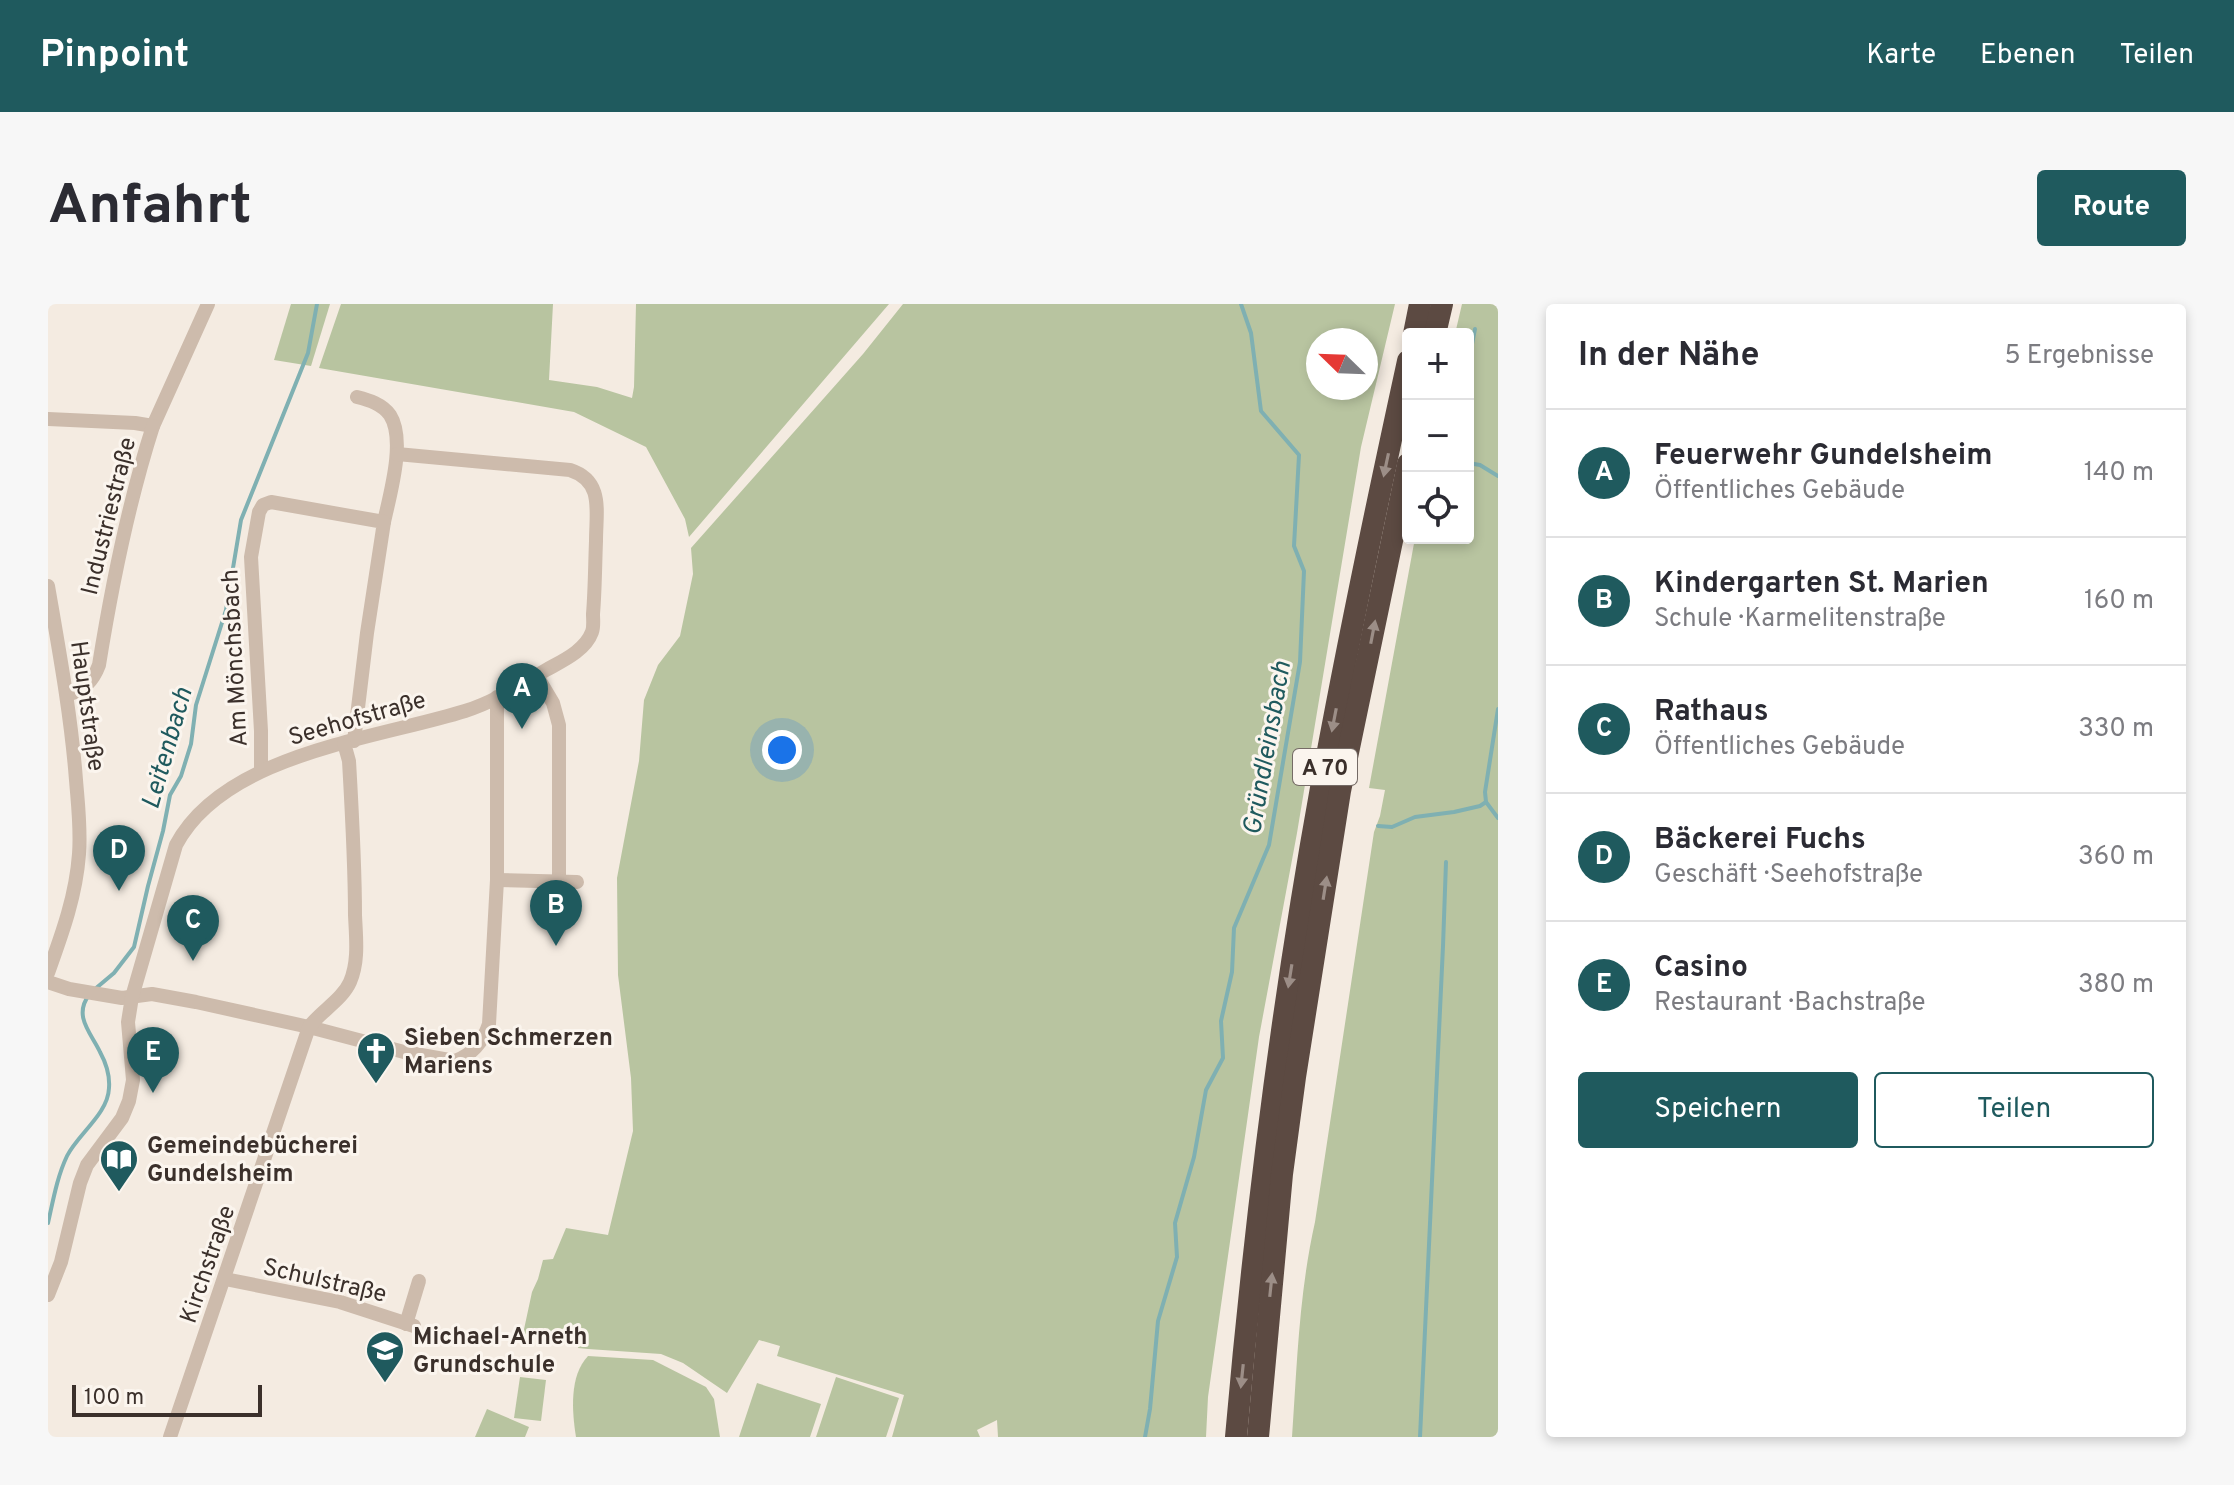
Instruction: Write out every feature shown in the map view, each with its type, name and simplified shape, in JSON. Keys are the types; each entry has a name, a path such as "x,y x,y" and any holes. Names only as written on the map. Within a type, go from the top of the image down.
{"highway":[{"path":"1415,328 1420,304"},
{"path":"1436,328 1442,304"},
{"name":"A 70","path":"1236,1437 1263,1176 1288,989 1321,789 1402,391"},
{"name":"A 70","path":"1258,1437 1282,1174 1306,1007 1340,791 1406,472"}],"street":[{"name":"Industriestraße","path":"67,695 87,685 99,665 116,563 143,458 153,426 208,304"},
{"path":"349,742 397,454 392,417 371,401 357,397"},
{"name":"Industriestraße","path":"48,419 153,426"},
{"name":"Seehofstraße","path":"48,1295 61,1262 87,1165 122,1118 129,1101 133,1080 128,1022 132,997 183,830 241,780 326,747 468,710 571,656 592,632 596,499 591,483 584,475 570,470 397,454"},
{"name":"Am Mönchsbach","path":"261,771 251,557 259,512 263,505 271,502 384,522"},
{"name":"Hauptstraße","path":"48,586 67,695 80,820 79,855 70,913 48,973"},
{"path":"537,676 553,703 559,725 559,881"},
{"path":"48,982 111,997 152,994 455,1061 476,1048 485,1037 489,1024 497,880 497,697"},
{"name":"Kirchstraße","path":"170,1437 309,1027 348,986 356,965 349,742"},
{"path":"497,880 577,882"},
{"name":"Schulstraße","path":"225,1279 340,1302 410,1325 419,1281"}],"green space":[{"path":"291,304 330,304 311,366 274,360"},
{"path":"341,304 553,304 549,380 597,387 632,398 636,304 889,304 689,537 685,519 646,447 574,412 319,368"},
{"path":"903,304 1395,304 1378,376 1378,328 1306,328 1306,400 1372,400 1361,447 1297,833 1259,1037 1208,1397 1206,1437 998,1437 997,1420 977,1430 980,1437 892,1437 904,1395 777,1356 780,1346 759,1340 727,1393 683,1363 661,1354 578,1348 580,1339 523,1334 543,1260 553,1259 566,1228 608,1235 633,1131 631,1078 618,975 617,878 639,761 644,700 658,665 680,636 693,574 691,548 863,354"},
{"path":"1462,304 1498,304 1498,1437 1292,1437 1305,1275 1374,832 1385,790 1369,788 1414,544 1474,544 1474,328 1456,328"},
{"path":"588,1356 653,1360 706,1387 714,1399 720,1437 576,1437 573,1406 575,1384"},
{"path":"520,1377 546,1380 541,1421 514,1418"},
{"path":"836,1377 899,1398 886,1437 816,1437"},
{"path":"757,1383 821,1404 810,1437 739,1437"},
{"path":"487,1409 529,1427 525,1437 475,1437"}],"waterway":[{"name":"Leitenbach","path":"95,989 114,973 134,947 170,795 181,776 191,744 196,705 226,610 241,520 308,353 317,304"},
{"name":"Gründleinsbach","path":"1145,1437 1158,1321 1177,1257 1175,1223 1194,1157 1206,1090 1223,1058 1221,1021 1232,972 1234,928 1269,845 1300,662 1304,571 1294,546 1299,455 1261,411 1251,333 1241,304"},
{"path":"1474,334 1475,329"},
{"path":"1474,464 1498,476"},
{"path":"1498,709 1485,792 1486,802 1498,818"},
{"path":"1378,826 1392,827 1415,817 1454,812 1486,802"},
{"path":"1420,1437 1446,862"},
{"name":"Leitenbach","path":"48,1223 67,1156 98,1115 107,1097 107,1069 83,1017 89,995"}],"place":[{"name":"Feuerwehr Gundelsheim","path":"522,729"},
{"name":"Bäckerei Fuchs","path":"119,891"},
{"name":"Kindergarten St. Marien","path":"556,946"},
{"name":"Rathaus","path":"193,961"},
{"name":"Sieben Schmerzen Mariens","path":"376,1085"},
{"name":"Casino","path":"153,1093"},
{"name":"Gemeindebücherei Gundelsheim","path":"119,1193"},
{"name":"Michael-Arneth Grundschule","path":"385,1384"}]}
